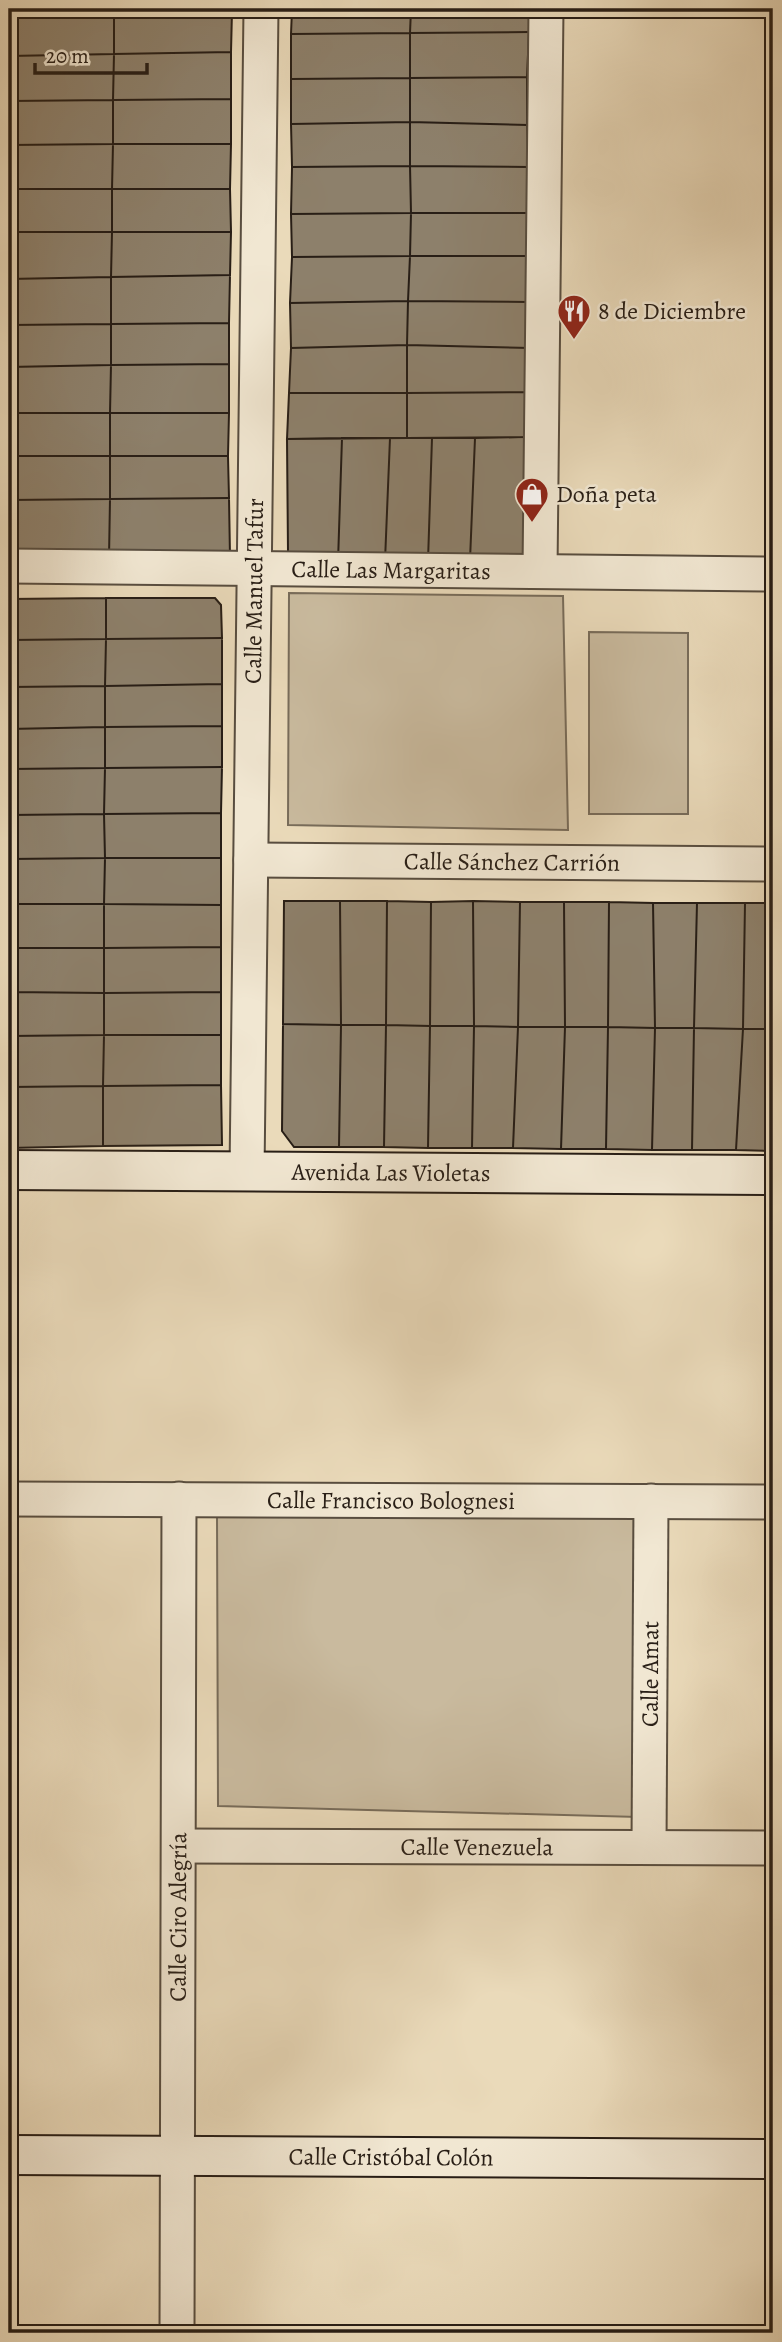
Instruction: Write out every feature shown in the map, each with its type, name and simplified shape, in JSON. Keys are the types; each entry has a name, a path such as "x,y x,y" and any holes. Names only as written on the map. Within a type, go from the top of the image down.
{"street":[{"name":"Calle Manuel Tafur","path":"247,1172 261,9"},
{"path":"540,571 546,9"},
{"name":"Calle Las Margaritas","path":"9,566 773,574"},
{"name":"Calle Sánchez Carrión","path":"251,860 773,864"},
{"name":"Avenida Las Violetas","path":"9,1170 773,1175"},
{"name":"Calle Francisco Bolognesi","path":"9,1499 773,1502"},
{"name":"Calle Ciro Alegría","path":"177,2333 179,1499"},
{"name":"Calle Amat","path":"649,1847 651,1501"},
{"name":"Calle Venezuela","path":"179,1846 773,1848"},
{"name":"Calle Cristóbal Colón","path":"9,2155 773,2159"}],"shaded area":[{"path":"289,593 563,596 568,830 288,825"},
{"path":"589,632 688,633 688,814 589,814"},
{"path":"217,1514 639,1518 638,1817 218,1806"}],"building":[{"path":"9,9 114,9 114,12 9,12"},
{"path":"114,9 232,9 232,11 114,12"},
{"path":"292,9 411,9 410,33 291,34"},
{"path":"411,9 530,9 529,32 410,33"},
{"path":"232,11 231,52 114,54 114,12"},
{"path":"9,12 114,12 114,54 9,56"},
{"path":"529,32 527,77 410,78 410,33"},
{"path":"410,33 410,78 291,79 291,34"},
{"path":"231,52 231,99 113,100 114,54"},
{"path":"114,54 113,100 9,101 9,56"},
{"path":"527,77 527,125 410,122 410,78"},
{"path":"410,78 410,122 291,124 291,79"},
{"path":"231,99 231,144 113,144 113,100"},
{"path":"113,100 113,144 9,145 9,101"},
{"path":"410,122 410,166 292,167 291,124"},
{"path":"410,122 527,125 528,167 410,166"},
{"path":"113,144 231,144 230,189 112,189"},
{"path":"113,144 112,189 9,189 9,145"},
{"path":"410,166 411,213 291,214 292,167"},
{"path":"410,166 528,167 529,213 411,213"},
{"path":"9,189 112,189 112,232 9,232"},
{"path":"112,189 230,189 231,232 112,232"},
{"path":"411,213 410,256 292,257 291,214"},
{"path":"411,213 529,213 528,256 410,256"},
{"path":"9,232 112,232 111,277 9,279"},
{"path":"112,232 231,232 230,275 111,277"},
{"path":"410,256 408,301 290,303 292,257"},
{"path":"410,256 528,256 528,302 408,301"},
{"path":"230,275 229,323 111,324 111,277"},
{"path":"111,277 111,324 9,325 9,279"},
{"path":"408,301 407,345 291,348 290,303"},
{"path":"408,301 528,302 529,348 407,345"},
{"path":"229,323 229,364 111,365 111,324"},
{"path":"111,324 111,365 9,367 9,325"},
{"path":"407,345 407,393 289,393 291,348"},
{"path":"407,345 529,348 527,392 407,393"},
{"path":"229,364 229,413 110,413 111,365"},
{"path":"111,365 110,413 9,413 9,367"},
{"path":"527,392 529,437 407,438 407,393"},
{"path":"289,393 407,393 407,438 287,439"},
{"path":"9,413 110,413 110,456 9,456"},
{"path":"110,413 229,413 228,456 110,456"},
{"path":"529,437 528,552 523,562 470,560 475,438"},
{"path":"342,438 338,562 295,560 288,552 287,439"},
{"path":"342,438 390,438 385,561 338,562"},
{"path":"390,438 432,438 428,561 385,561"},
{"path":"432,438 475,438 470,560 428,561"},
{"path":"9,456 110,456 110,499 9,500"},
{"path":"110,456 228,456 229,498 110,499"},
{"path":"229,498 230,557 109,558 110,499"},
{"path":"110,499 109,558 9,560 9,500"},
{"path":"106,598 106,639 9,640 9,599"},
{"path":"106,598 215,598 221,605 222,638 106,639"},
{"path":"222,638 222,684 105,686 106,639"},
{"path":"106,639 105,686 9,687 9,640"},
{"path":"222,684 222,726 105,727 105,686"},
{"path":"105,686 105,727 9,729 9,687"},
{"path":"222,726 222,767 105,768 105,727"},
{"path":"105,727 105,768 9,769 9,729"},
{"path":"222,767 221,813 104,814 105,768"},
{"path":"105,768 104,814 9,815 9,769"},
{"path":"221,813 221,858 105,858 104,814"},
{"path":"104,814 105,858 9,859 9,815"},
{"path":"105,858 221,858 221,905 104,904"},
{"path":"105,858 104,904 9,904 9,859"},
{"path":"284,901 340,901 341,1025 283,1024"},
{"path":"340,901 387,901 386,1025 341,1025"},
{"path":"387,901 431,902 430,1026 386,1025"},
{"path":"473,901 474,1026 430,1026 431,902"},
{"path":"473,901 520,902 518,1027 474,1026"},
{"path":"520,902 564,902 565,1027 518,1027"},
{"path":"564,902 609,902 608,1027 565,1027"},
{"path":"609,902 653,903 655,1028 608,1027"},
{"path":"653,903 697,903 694,1028 655,1028"},
{"path":"697,903 745,903 743,1029 694,1028"},
{"path":"745,903 773,903 773,1029 743,1029"},
{"path":"9,904 104,904 104,948 9,948"},
{"path":"104,904 221,905 221,947 104,948"},
{"path":"221,947 221,992 104,993 104,948"},
{"path":"9,948 104,948 104,993 9,992"},
{"path":"9,992 104,993 104,1035 9,1036"},
{"path":"221,992 221,1035 104,1035 104,993"},
{"path":"283,1024 341,1025 339,1147 294,1147 282,1131"},
{"path":"341,1025 386,1025 384,1147 339,1147"},
{"path":"386,1025 430,1026 428,1148 384,1147"},
{"path":"430,1026 474,1026 472,1148 428,1148"},
{"path":"474,1026 518,1027 513,1148 472,1148"},
{"path":"518,1027 565,1027 561,1149 513,1148"},
{"path":"565,1027 608,1027 606,1149 561,1149"},
{"path":"608,1027 655,1028 652,1150 606,1149"},
{"path":"655,1028 694,1028 692,1150 652,1150"},
{"path":"694,1028 743,1029 736,1150 692,1150"},
{"path":"743,1029 773,1029 773,1151 736,1150"},
{"path":"104,1035 221,1035 221,1085 103,1086"},
{"path":"104,1035 103,1086 9,1087 9,1036"},
{"path":"221,1085 222,1145 103,1146 103,1086"},
{"path":"103,1086 103,1146 9,1148 9,1087"}],"place":[{"name":"8 de Diciembre","path":"574,341"},
{"name":"Doña peta","path":"532,524"}]}
